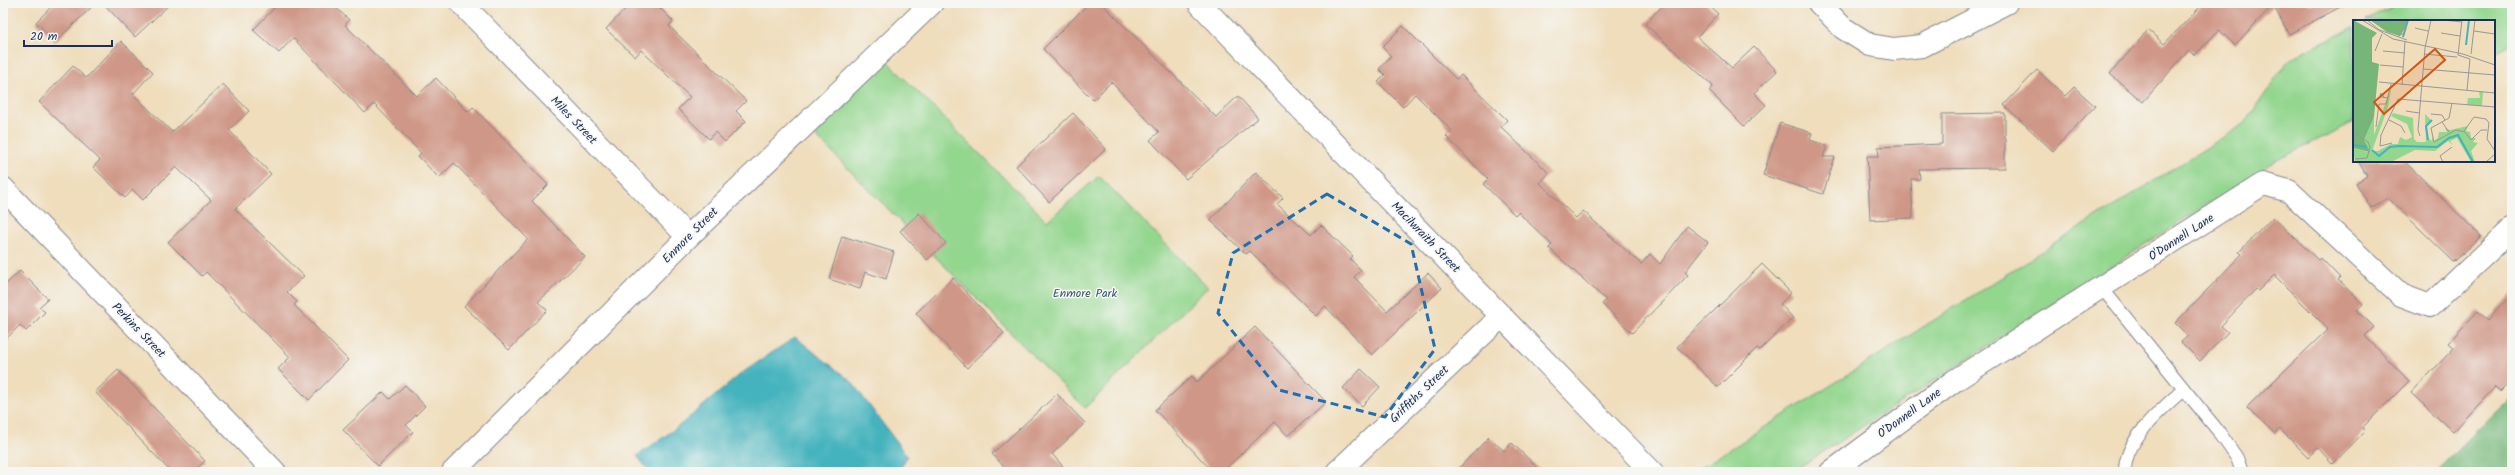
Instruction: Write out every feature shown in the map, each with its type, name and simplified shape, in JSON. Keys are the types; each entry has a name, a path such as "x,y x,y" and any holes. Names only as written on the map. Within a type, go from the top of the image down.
{"street":[{"name":"Miles Street","path":"461,3 688,236"},
{"name":"Enmore Street","path":"462,469 688,236 932,3"},
{"name":"Macilwraith Street","path":"1199,3 1652,472"},
{"path":"1819,3 1843,28 1870,45 1894,49 1922,46 2006,3"},
{"name":"O'Donnell Lane","path":"1831,472 1954,381 2263,184 2289,191 2401,295 2430,306 2512,229"},
{"name":"Perkins Street","path":"3,188 275,472"},
{"name":"Griffiths Street","path":"1337,472 1502,316"}],"lane":[{"path":"2101,287 2219,432 2237,458 2242,472"},
{"path":"2125,472 2124,460 2148,422 2184,389"}],"highlighted area":[{"path":"1327,194 1411,244 1435,349 1385,417 1279,390 1218,313 1233,253"}],"green space":[{"path":"2401,3 2512,3 2512,43 2495,52 2495,20 2367,20"},
{"path":"2353,28 2353,122 2277,160 1792,472 1694,472 2244,124 2289,60"},
{"name":"Enmore Park","path":"880,54 1047,221 1099,176 1208,287 1085,408 804,124"},
{"path":"2512,396 2512,472 2435,472"}],"water":[{"path":"795,337 851,381 907,456 899,472 650,472 637,456 679,426 742,373"}],"building":[{"path":"55,3 96,3 55,42 36,22"},
{"path":"103,3 171,3 135,37"},
{"path":"279,3 331,3 349,20 345,25 417,96 436,78 468,112 473,107 548,185 532,201 585,257 538,302 547,310 509,350 464,306 528,239 454,163 439,178 418,156 421,153 374,104 365,113 293,38 279,53 253,30"},
{"path":"631,3 655,3 673,21 669,26 746,101 736,111 746,121 725,142 715,132 709,139 678,109 690,97 641,50 635,57 606,29"},
{"path":"1089,3 1101,3 1216,117 1238,96 1258,118 1186,179 1150,140 1159,132 1111,82 1093,100 1043,49"},
{"path":"1665,3 1706,3 1718,14 1697,37 1732,68 1754,47 1777,71 1754,93 1766,105 1744,126 1709,91 1713,86 1645,24"},
{"path":"2204,3 2348,3 2289,34 2273,5 2235,45 2219,30 2195,55 2189,50 2143,102 2110,74 2148,30 2164,44"},
{"path":"1403,26 1456,79 1461,75 1507,120 1501,127 1549,173 1540,183 1576,218 1583,211 1641,264 1650,254 1660,264 1687,226 1708,242 1685,272 1688,275 1632,333 1602,304 1606,300 1549,248 1552,245 1518,212 1515,215 1483,184 1488,179 1446,136 1452,131 1415,94 1403,107 1378,82 1385,75 1379,69 1391,56 1382,47"},
{"path":"121,41 153,72 133,94 172,132 223,84 249,111 229,130 271,174 235,209 304,276 287,292 297,302 294,305 348,360 309,400 278,369 290,357 206,272 202,276 168,242 211,200 176,167 143,200 133,190 125,198 93,167 100,160 39,102 73,66 86,78"},
{"path":"2037,70 2065,96 2074,87 2095,106 2053,151 2004,105"},
{"path":"1073,113 1106,149 1049,202 1016,166"},
{"path":"2005,113 2005,168 1919,169 1920,179 1911,179 1913,218 1870,220 1867,156 1879,156 1878,147 1942,144 1942,114"},
{"path":"1780,123 1812,133 1810,140 1827,146 1823,157 1835,157 1823,194 1763,175"},
{"path":"2359,162 2405,162 2481,236 2454,262 2388,198 2371,208 2356,183 2367,176"},
{"path":"1256,172 1283,198 1277,204 1311,235 1321,225 1353,256 1350,259 1361,270 1354,277 1387,311 1428,273 1442,288 1372,355 1325,306 1316,316 1250,251 1246,254 1210,220"},
{"path":"919,213 946,243 927,260 900,231"},
{"path":"2273,217 2318,260 2321,258 2340,278 2338,280 2363,304 2357,310 2374,327 2365,336 2409,381 2362,428 2365,431 2333,464 2318,448 2308,457 2280,429 2275,434 2247,407 2328,329 2274,275 2258,291 2256,289 2221,326 2228,332 2200,361 2181,342 2188,336 2175,323 2242,254 2239,252"},
{"path":"842,236 894,252 886,279 865,272 860,289 829,279"},
{"path":"1762,264 1791,293 1780,304 1793,318 1760,350 1757,348 1718,387 1677,347"},
{"path":"20,271 48,299 39,307 45,312 26,331 20,325 3,342 3,287"},
{"path":"953,278 1004,333 967,368 916,313"},
{"path":"2512,294 2512,379 2500,391 2495,387 2453,432 2411,393 2454,348 2448,343 2478,311 2488,320"},
{"path":"1255,327 1326,402 1288,436 1275,422 1222,472 1213,472 1155,410 1192,376 1197,382"},
{"path":"1361,369 1380,387 1362,406 1343,388"},
{"path":"118,370 205,461 193,472 171,472 95,392"},
{"path":"405,385 425,406 406,425 413,432 378,466 343,430 383,392 390,399"},
{"path":"1057,394 1085,423 1052,454 1068,472 1009,472 992,454"},
{"path":"1489,437 1504,451 1512,443 1542,472 1455,472"}]}
